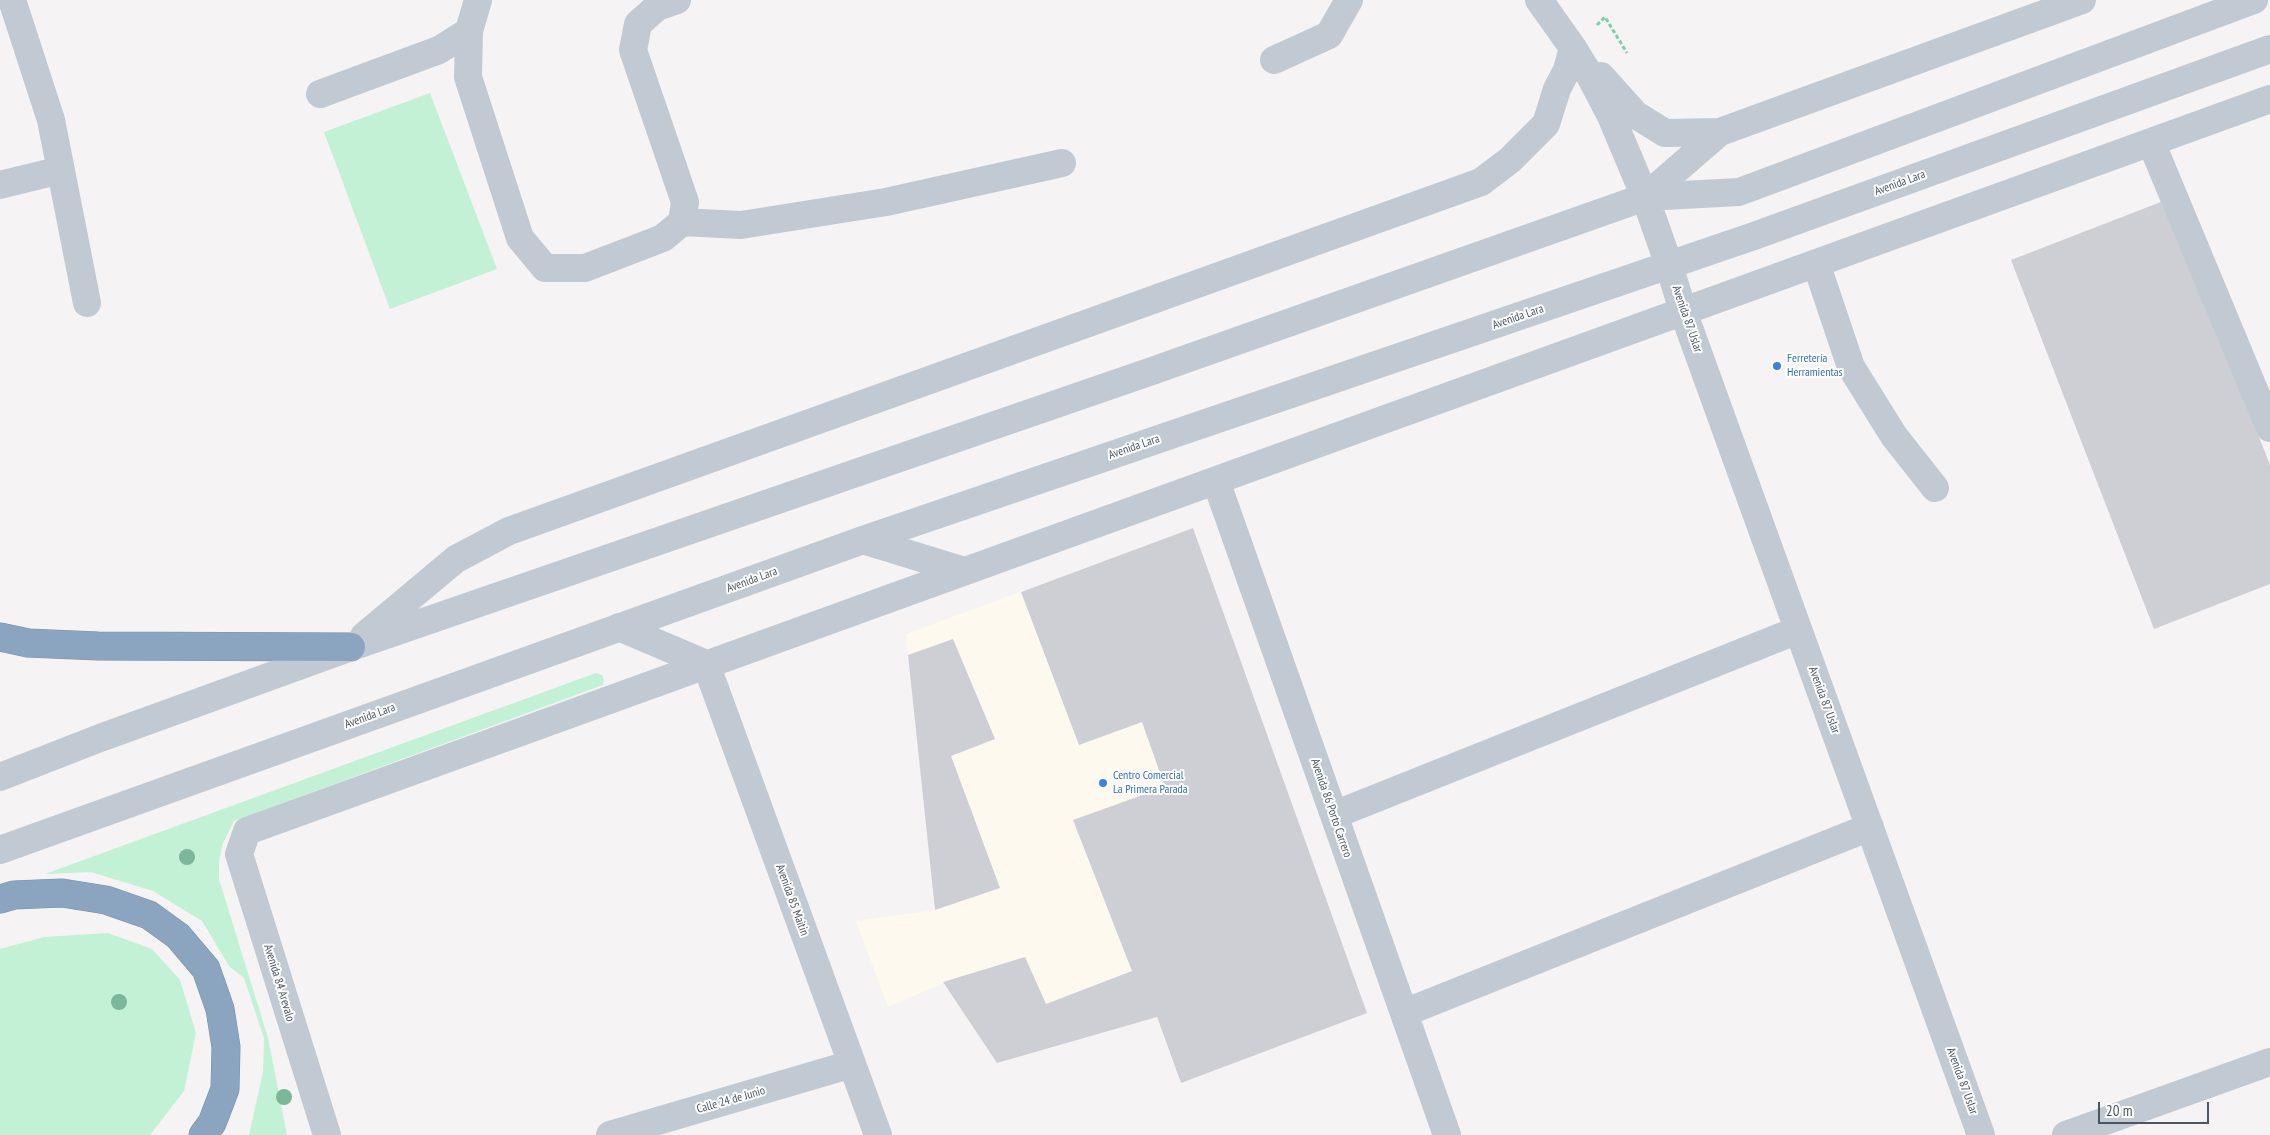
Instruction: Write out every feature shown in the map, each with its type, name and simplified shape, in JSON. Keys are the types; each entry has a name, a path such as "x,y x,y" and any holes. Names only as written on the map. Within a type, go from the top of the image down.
{"highway":[{"path":"0,637 28,643 98,646 351,647"},
{"path":"0,899 14,895 62,893 106,900 149,914 178,936 206,969 220,1009 226,1047 225,1089 212,1123 203,1135"}],"street":[{"path":"12,0 51,120 87,303"},
{"path":"478,0 469,31 468,77 470,86 520,238 545,268 585,268 663,238 682,222 685,202 633,50 638,24 657,7 677,0"},
{"path":"1274,60 1329,35 1349,0"},
{"path":"1539,0 1574,48 1636,115 1665,133 1720,132 2082,0"},
{"path":"0,777 100,738 351,647 1161,367 1645,197 1739,192 2254,0"},
{"path":"320,94 439,50 469,31"},
{"path":"351,647 456,559 509,531 1481,182 1510,160 1546,124 1557,89 1567,70 1574,48"},
{"name":"Avenida 87 Uslar","path":"1574,48 1611,116 1645,197 1669,265 1682,311 1981,1135"},
{"name":"Avenida Lara","path":"0,850 863,540 1772,230 2270,49"},
{"path":"620,627 706,664 2270,99"},
{"path":"1645,197 1720,132"},
{"path":"2151,142 2270,428"},
{"path":"682,222 741,225 886,202 1062,163"},
{"path":"0,185 61,170"},
{"path":"1816,263 1852,367 1894,436 1935,488"},
{"name":"Avenida 86 Porto Carrero","path":"1216,481 1447,1135"},
{"path":"863,540 964,571"},
{"path":"1334,816 1798,630"},
{"name":"Avenida 84 Arevalo","path":"327,1135 239,854 247,831 706,664"},
{"name":"Avenida 85 Maitin","path":"706,664 878,1135"},
{"path":"1404,1013 1870,826"},
{"path":"2066,1135 2270,1062"},
{"name":"Calle 24 de Junio","path":"610,1135 852,1064"}],"shaded area":[{"name":"Centro Comercial La Primera Parada","path":"1193,528 1367,1013 1181,1083 1156,1017 997,1063 943,983 888,1007 856,921 935,910 906,634"}],"green space":[{"path":"430,93 497,269 390,309 324,132"},
{"path":"596,673 602,675 603,685 234,821 223,843 219,861 219,879 268,1038 287,1135 249,1135 263,1072 264,1038 244,978 229,966 202,921 153,891 91,872 45,874"},
{"path":"108,933 152,949 180,980 196,1033 184,1091 150,1135 0,1135 0,949 44,937"}],"building":[{"path":"2166,200 2270,465 2270,584 2154,629 2011,260"},
{"name":"Centro Comercial La Primera Parada","path":"1193,528 1367,1013 1181,1083 1157,1017 997,1063 943,982 1025,957 1046,1004 1132,971 1073,820 1165,787 1142,722 1079,745 1021,592"},
{"path":"953,639 995,739 951,756 1000,888 935,910 908,655"}],"place":[{"name":"Ferretería Herramientas","path":"1777,366"},
{"name":"Centro Comercial La Primera Parada","path":"1103,783"}]}
